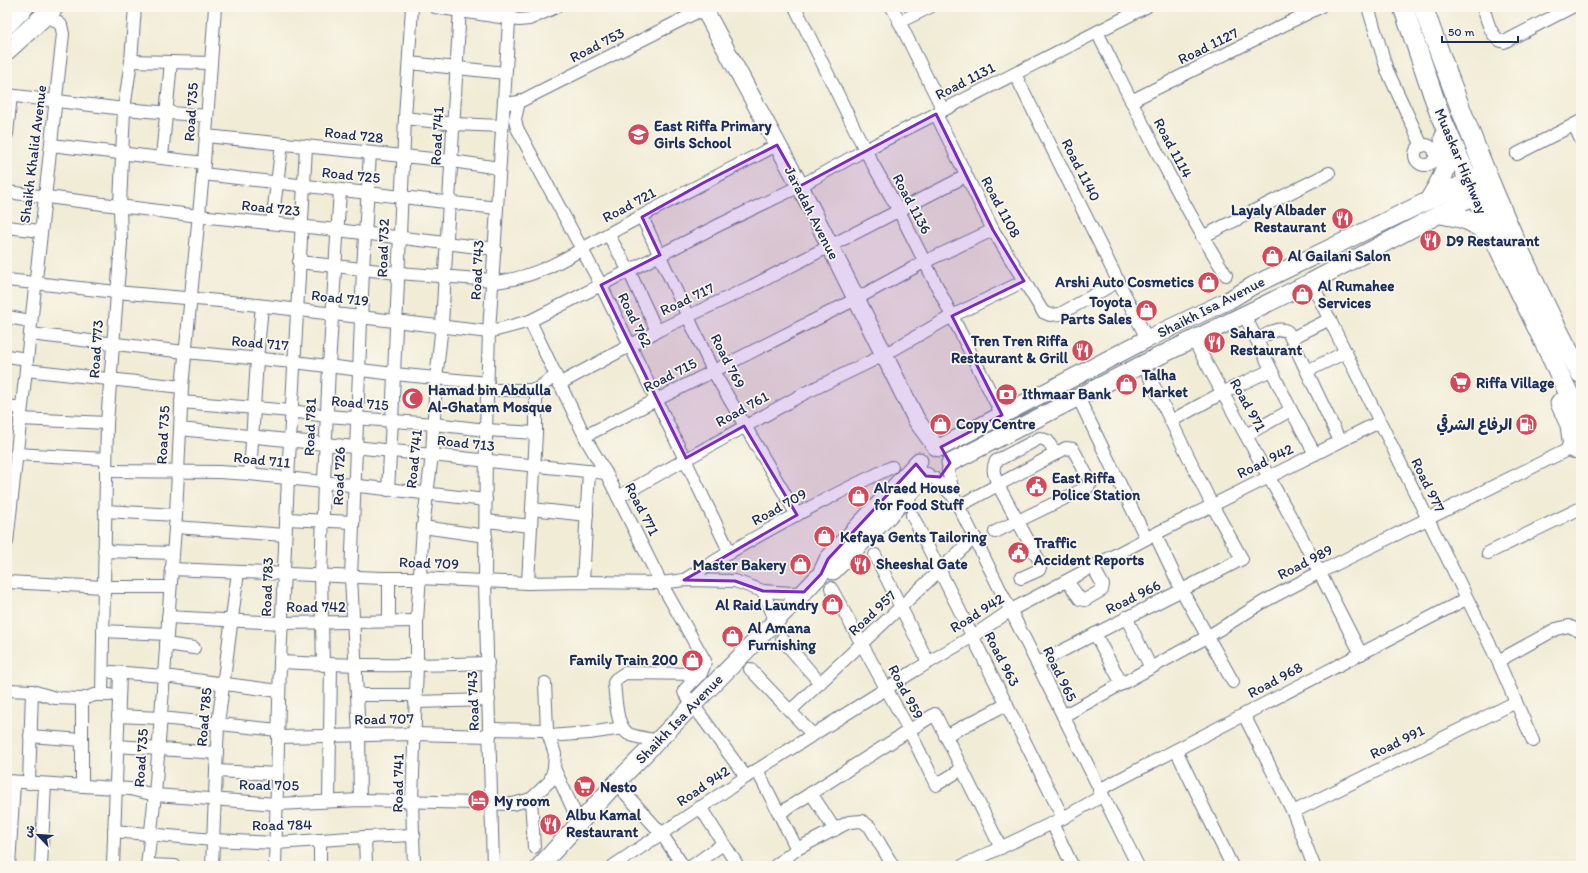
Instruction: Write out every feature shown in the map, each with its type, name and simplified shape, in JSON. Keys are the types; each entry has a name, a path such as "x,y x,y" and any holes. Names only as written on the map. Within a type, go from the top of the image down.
{"main road":[{"path":"7,24 24,7"},
{"name":"Muaskar Highway","path":"1403,7 1440,114 1495,240 1581,419"},
{"name":"Muaskar Highway","path":"1423,7 1489,179 1527,268 1557,331 1581,374"},
{"path":"7,50 50,11"},
{"path":"1440,114 1447,155 1447,166 1436,206 1476,223 1495,240"},
{"path":"1552,358 1551,378 1553,389 1570,425 1577,450"}],"street":[{"name":"Road 773","path":"102,694 107,423 120,243 124,109 131,61 135,7"},
{"name":"Road 735","path":"147,865 155,794 176,515 182,387 206,136 215,7"},
{"name":"Road 732","path":"388,490 391,451 401,196 412,7"},
{"path":"436,7 510,13 519,20 529,19 556,7"},
{"name":"Road 753","path":"503,103 519,102 705,7"},
{"name":"Jaradah Avenue","path":"705,7 800,186 917,421 934,462"},
{"name":"Road 1136","path":"794,7 865,150 899,211 1002,415"},
{"name":"Road 1108","path":"892,7 940,112 966,176 993,230 1043,312 1050,315 1060,314 1118,281"},
{"path":"899,22 930,7"},
{"name":"Road 1131","path":"800,186 865,150 1097,32 1131,10 1146,7"},
{"name":"Road 1127","path":"1131,101 1320,7"},
{"path":"1368,7 1388,70 1422,146"},
{"path":"1483,7 1494,34 1498,39 1504,42 1572,7"},
{"name":"Road 741","path":"414,866 412,800 419,578 426,494 432,455 436,379 442,326 460,9"},
{"name":"Shaikh Khalid Avenue","path":"7,542 16,454 12,439 21,414 34,284 63,34 61,25 50,11"},
{"name":"Road 743","path":"493,866 493,818 491,803 485,582 487,461 486,430 489,332 510,13"},
{"name":"Road 1114","path":"1097,32 1202,237 1226,275"},
{"path":"131,61 211,63"},
{"path":"162,158 171,62"},
{"path":"409,63 505,73"},
{"name":"Road 1140","path":"1015,74 1147,339"},
{"path":"7,134 9,95 56,102 207,116"},
{"name":"Road 762","path":"519,102 515,119 518,128 601,285 656,400 686,458 730,552"},
{"path":"405,118 454,124 502,126"},
{"path":"1517,154 1577,123 1581,140"},
{"name":"Road 728","path":"206,136 452,161 499,168"},
{"path":"272,223 282,144"},
{"name":"Road 725","path":"51,145 162,158 277,183 497,208"},
{"name":"Road 721","path":"299,262 398,273 493,281 510,281 552,267 608,234 777,145"},
{"name":"Road 783","path":"275,866 279,691 289,440 306,146"},
{"name":"Road 726","path":"360,800 359,735 351,577 363,269 370,153"},
{"path":"1202,237 1329,173"},
{"name":"Road 717","path":"30,334 185,352 294,362 488,386 536,390 752,286 966,176"},
{"name":"Shaikh Isa Avenue","path":"540,866 616,783 659,741 695,695 804,592 821,574 828,560 934,462 1002,415 1147,339 1229,300 1254,285 1436,206 1489,179"},
{"name":"Road 719","path":"7,280 34,284 190,298 396,320 489,332 530,321 800,186"},
{"name":"Road 781","path":"329,801 327,665 322,622 321,576 329,366 340,190"},
{"name":"Road 723","path":"7,192 199,216 495,248"},
{"name":"Shaikh Isa Avenue","path":"934,462 1078,397 1311,282 1436,206"},
{"name":"Road 769","path":"642,217 713,371 797,515"},
{"path":"7,227 40,231"},
{"name":"Road 715","path":"585,436 856,299 924,262 993,230"},
{"path":"608,234 629,271 656,331"},
{"name":"Road 761","path":"618,498 686,458 805,393 884,355 952,316 1024,282"},
{"name":"Road 977","path":"1311,282 1466,599 1498,661 1533,742"},
{"path":"250,474 257,359 262,306"},
{"path":"1244,314 1291,410 1315,454"},
{"path":"7,317 31,321"},
{"path":"1292,338 1330,319"},
{"name":"Road 771","path":"530,321 585,436 606,473 661,583 705,661 704,670 700,674"},
{"path":"1257,340 1280,329 1284,329 1288,332 1340,441"},
{"name":"Road 971","path":"1193,339 1320,572 1361,654"},
{"path":"1307,371 1346,352"},
{"path":"7,356 26,364 110,379 182,387"},
{"path":"1143,364 1212,505"},
{"path":"1171,421 1222,393 1271,370"},
{"path":"528,583 536,433 536,390"},
{"path":"1078,397 1150,536 1233,682"},
{"name":"Road 715","path":"181,402 291,411 327,416 434,424 486,430 536,433"},
{"path":"7,406 21,414 107,423"},
{"path":"1246,435 1291,410"},
{"name":"Road 942","path":"613,866 746,777 886,688 973,636 1011,610 1150,536 1379,422"},
{"name":"Road 713","path":"180,429 606,473"},
{"path":"1021,578 1039,570 1041,564 998,485 993,473 993,467 996,461 1040,438 1048,441 1055,454"},
{"path":"956,501 998,485 1066,448 1073,449 1091,484 1088,487 995,532"},
{"name":"Road 989","path":"1063,716 1207,637 1265,601 1320,572 1427,519 1577,450"},
{"name":"Road 711","path":"16,454 106,465 177,471 250,474 486,500"},
{"name":"Road 965","path":"934,462 956,501 1100,793 1138,866"},
{"name":"Road 709","path":"684,580 730,552 797,515 851,486 892,467"},
{"path":"583,582 589,471"},
{"name":"Road 966","path":"1037,664 1126,617 1182,591 1242,559 1212,505"},
{"path":"1488,553 1581,508"},
{"path":"532,509 587,515"},
{"path":"105,511 176,515"},
{"name":"Road 963","path":"912,514 1006,704 1058,820 1072,865"},
{"path":"286,519 353,522"},
{"path":"486,521 531,526"},
{"path":"175,527 285,535"},
{"path":"423,527 486,536"},
{"name":"Road 957","path":"790,711 901,608 974,537"},
{"path":"104,551 173,553"},
{"path":"875,555 928,662"},
{"path":"1067,581 1080,599 1085,600 1103,588 1103,585 1093,567"},
{"name":"Road 709","path":"171,569 528,583 661,583 684,580 735,581 763,591 791,593 804,592"},
{"name":"Road 785","path":"212,866 218,724 238,572"},
{"path":"388,621 389,578"},
{"path":"7,582 104,587 170,587"},
{"name":"Road 959","path":"831,588 909,730 936,786 962,769"},
{"path":"763,591 775,620"},
{"name":"Road 968","path":"962,866 1058,820 1100,793 1176,750 1466,599"},
{"name":"Road 742","path":"168,617 282,623 417,621"},
{"path":"1126,617 1151,668"},
{"path":"1498,661 1556,629 1569,626 1581,632"},
{"path":"103,631 166,639 194,648"},
{"path":"1095,634 1122,684"},
{"path":"782,638 820,683"},
{"path":"280,662 327,665 417,666 488,663"},
{"path":"750,669 813,735"},
{"path":"103,671 164,676 279,691"},
{"path":"113,866 120,673"},
{"path":"659,741 631,734 622,728 619,721 614,683 619,676 625,673 700,674 695,695 746,777"},
{"path":"534,846 531,798 550,782 554,768 555,754 548,733 545,683"},
{"path":"7,690 32,691 55,698 82,699 95,694 119,696"},
{"path":"29,783 32,691"},
{"path":"357,695 489,700"},
{"path":"82,699 82,786"},
{"name":"Road 991","path":"1293,812 1516,702"},
{"path":"946,736 1006,704"},
{"path":"780,813 935,714 1001,848"},
{"path":"1244,714 1293,812 1309,865"},
{"name":"Road 707","path":"118,716 161,718 218,724 278,734 329,737 414,734 589,733 622,728"},
{"path":"30,736 82,740"},
{"path":"117,746 217,753"},
{"path":"1176,750 1232,866"},
{"path":"554,768 574,811"},
{"path":"757,770 797,849"},
{"path":"216,771 277,774"},
{"path":"9,866 10,781"},
{"name":"Road 705","path":"10,781 130,789 155,794 277,804 360,800 412,800 513,804 531,798"},
{"path":"616,783 661,833 683,866"},
{"path":"41,866 44,784"},
{"path":"812,793 835,830"},
{"path":"700,807 738,866"},
{"path":"775,866 797,849 849,822 862,821 870,827 893,866"},
{"name":"Road 784","path":"114,831 213,840 276,843 414,835"},
{"path":"364,837 366,866"},
{"path":"320,840 320,866"},
{"path":"692,866 723,844"},
{"path":"147,865 175,866"}],"highlighted area":[{"path":"936,114 993,230 1024,281 952,316 1002,415 941,447 950,463 940,477 926,476 916,464 828,559 821,574 804,592 763,591 735,581 684,580 797,515 744,426 686,458 601,285 660,255 642,217 703,183 777,145 800,186"}],"place":[{"name":"East Riffa Primary Girls School","path":"639,135"},
{"name":"Layaly Albader Restaurant","path":"1342,219"},
{"name":"D9 Restaurant","path":"1431,241"},
{"name":"Al Gailani Salon","path":"1272,256"},
{"name":"Arshi Auto Cosmetics","path":"1209,282"},
{"name":"Al Rumahee Services","path":"1303,295"},
{"name":"Toyota Parts Sales","path":"1147,311"},
{"name":"Sahara Restaurant","path":"1214,342"},
{"name":"Tren Tren Riffa Restaurant & Grill","path":"1083,350"},
{"name":"Riffa Village","path":"1460,383"},
{"name":"Talha Market","path":"1127,384"},
{"name":"Ithmaar Bank","path":"1007,394"},
{"name":"Hamad bin Abdulla Al-Ghatam Mosque","path":"412,399"},
{"name":"Copy Centre","path":"941,424"},
{"name":"الرفاع الشرقي","path":"1527,425"},
{"name":"East Riffa Police Station","path":"1037,487"},
{"name":"Alraed House for Food Stuff","path":"858,497"},
{"name":"Kefaya Gents Tailoring","path":"825,537"},
{"name":"Traffic Accident Reports","path":"1019,552"},
{"name":"Sheeshal Gate","path":"860,564"},
{"name":"Master Bakery","path":"801,565"},
{"name":"Al Raid Laundry","path":"833,605"},
{"name":"Al Amana Furnishing","path":"733,637"},
{"name":"Family Train 200","path":"693,660"},
{"name":"Nesto","path":"584,787"},
{"name":"My room","path":"478,801"},
{"name":"Albu Kamal Restaurant","path":"550,824"}]}
